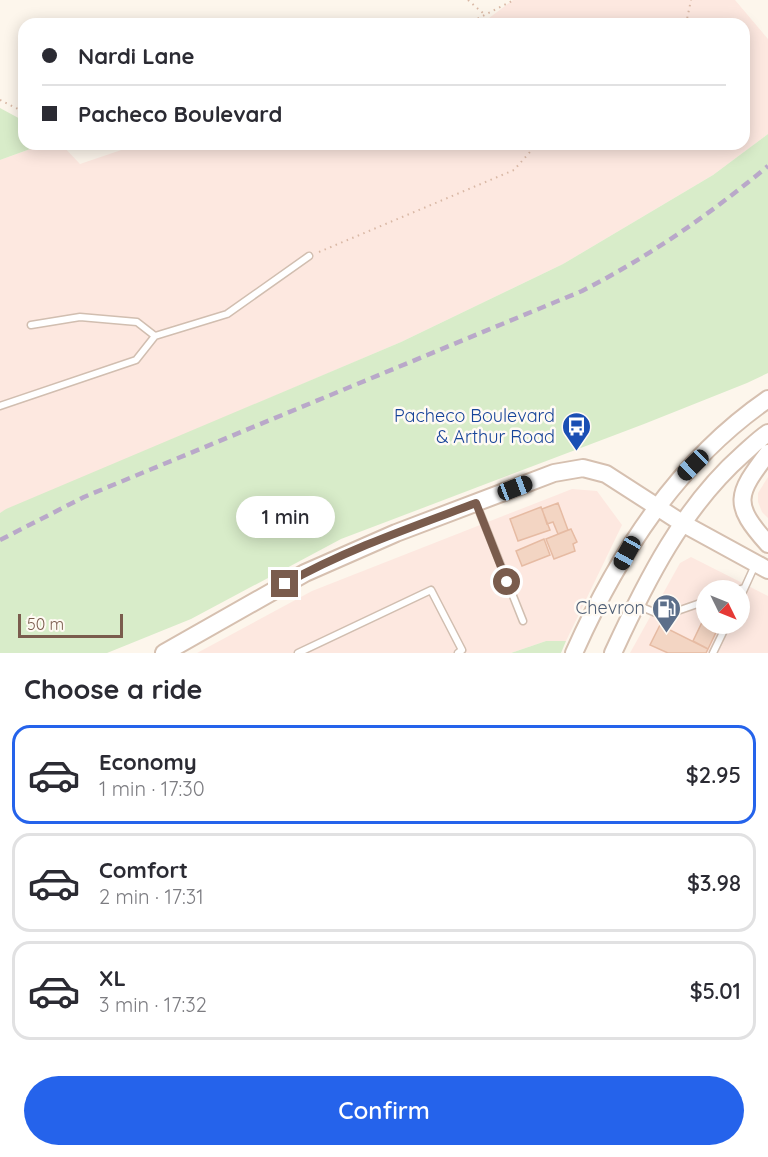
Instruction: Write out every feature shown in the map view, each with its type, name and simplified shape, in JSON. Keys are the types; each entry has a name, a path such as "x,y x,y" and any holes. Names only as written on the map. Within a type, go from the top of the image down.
{"main road":[{"path":"574,653 636,536 676,481 733,425 768,399"},
{"path":"613,653 667,546 682,523 731,465 768,433"},
{"path":"765,462 750,478 741,501 745,515 768,544"},
{"path":"165,653 305,573 396,533 554,473 583,468 606,474 682,523 762,567"}],"lane":[{"path":"0,406 136,360 155,336 227,314 309,256"},
{"path":"32,326 80,317 137,322 155,336"},
{"path":"476,503 523,621"},
{"path":"750,581 762,567"},
{"path":"298,653 431,590 462,650 458,653"},
{"path":"637,605 663,616 696,604"},
{"path":"713,653 722,634"}],"path":[{"path":"468,0 485,15"},
{"path":"479,18 514,0"},
{"path":"687,18 691,0"},
{"path":"0,100 18,109"},
{"path":"309,256 514,170 532,150"}],"shaded area":[{"path":"513,0 735,0 768,39 768,134 750,147 750,18 489,18"},
{"path":"28,150 67,150 80,164 121,150 747,150 713,175 563,264 401,342 0,513 0,160"},
{"path":"768,477 768,518 762,512 758,502 758,493"},
{"path":"572,489 597,491 622,525 566,641 546,641 511,653 197,653 312,591"},
{"path":"691,557 736,580 696,580 696,634 750,634 750,587 768,596 768,653 630,653 680,563"}],"green space":[{"path":"0,108 18,118 18,150 28,150 0,160"},
{"path":"768,134 768,373 644,424 341,539 191,619 107,653 0,653 0,513 401,342 563,264 713,175 747,150 750,150 750,147"},
{"path":"546,641 566,641 561,653 511,653"}],"building":[{"path":"558,503 568,530 558,534 553,522 547,524 542,509"},
{"path":"541,507 550,530 518,541 510,519"},
{"path":"571,529 577,542 573,544 575,551 554,559 546,539"},
{"path":"544,539 550,555 522,566 516,551"},
{"name":"Chevron","path":"660,625 708,649 706,653 668,653 650,645"},
{"path":"696,634 715,634 708,649 693,641"}],"railway":[{"path":"0,540 84,497 582,291 631,264 678,234 768,166"}],"place":[{"name":"Pacheco Boulevard & Arthur Road","path":"576,452"},
{"name":"Chevron","path":"666,634"}],"route":[{"path":"285,584 396,533 476,503 507,582"}]}
